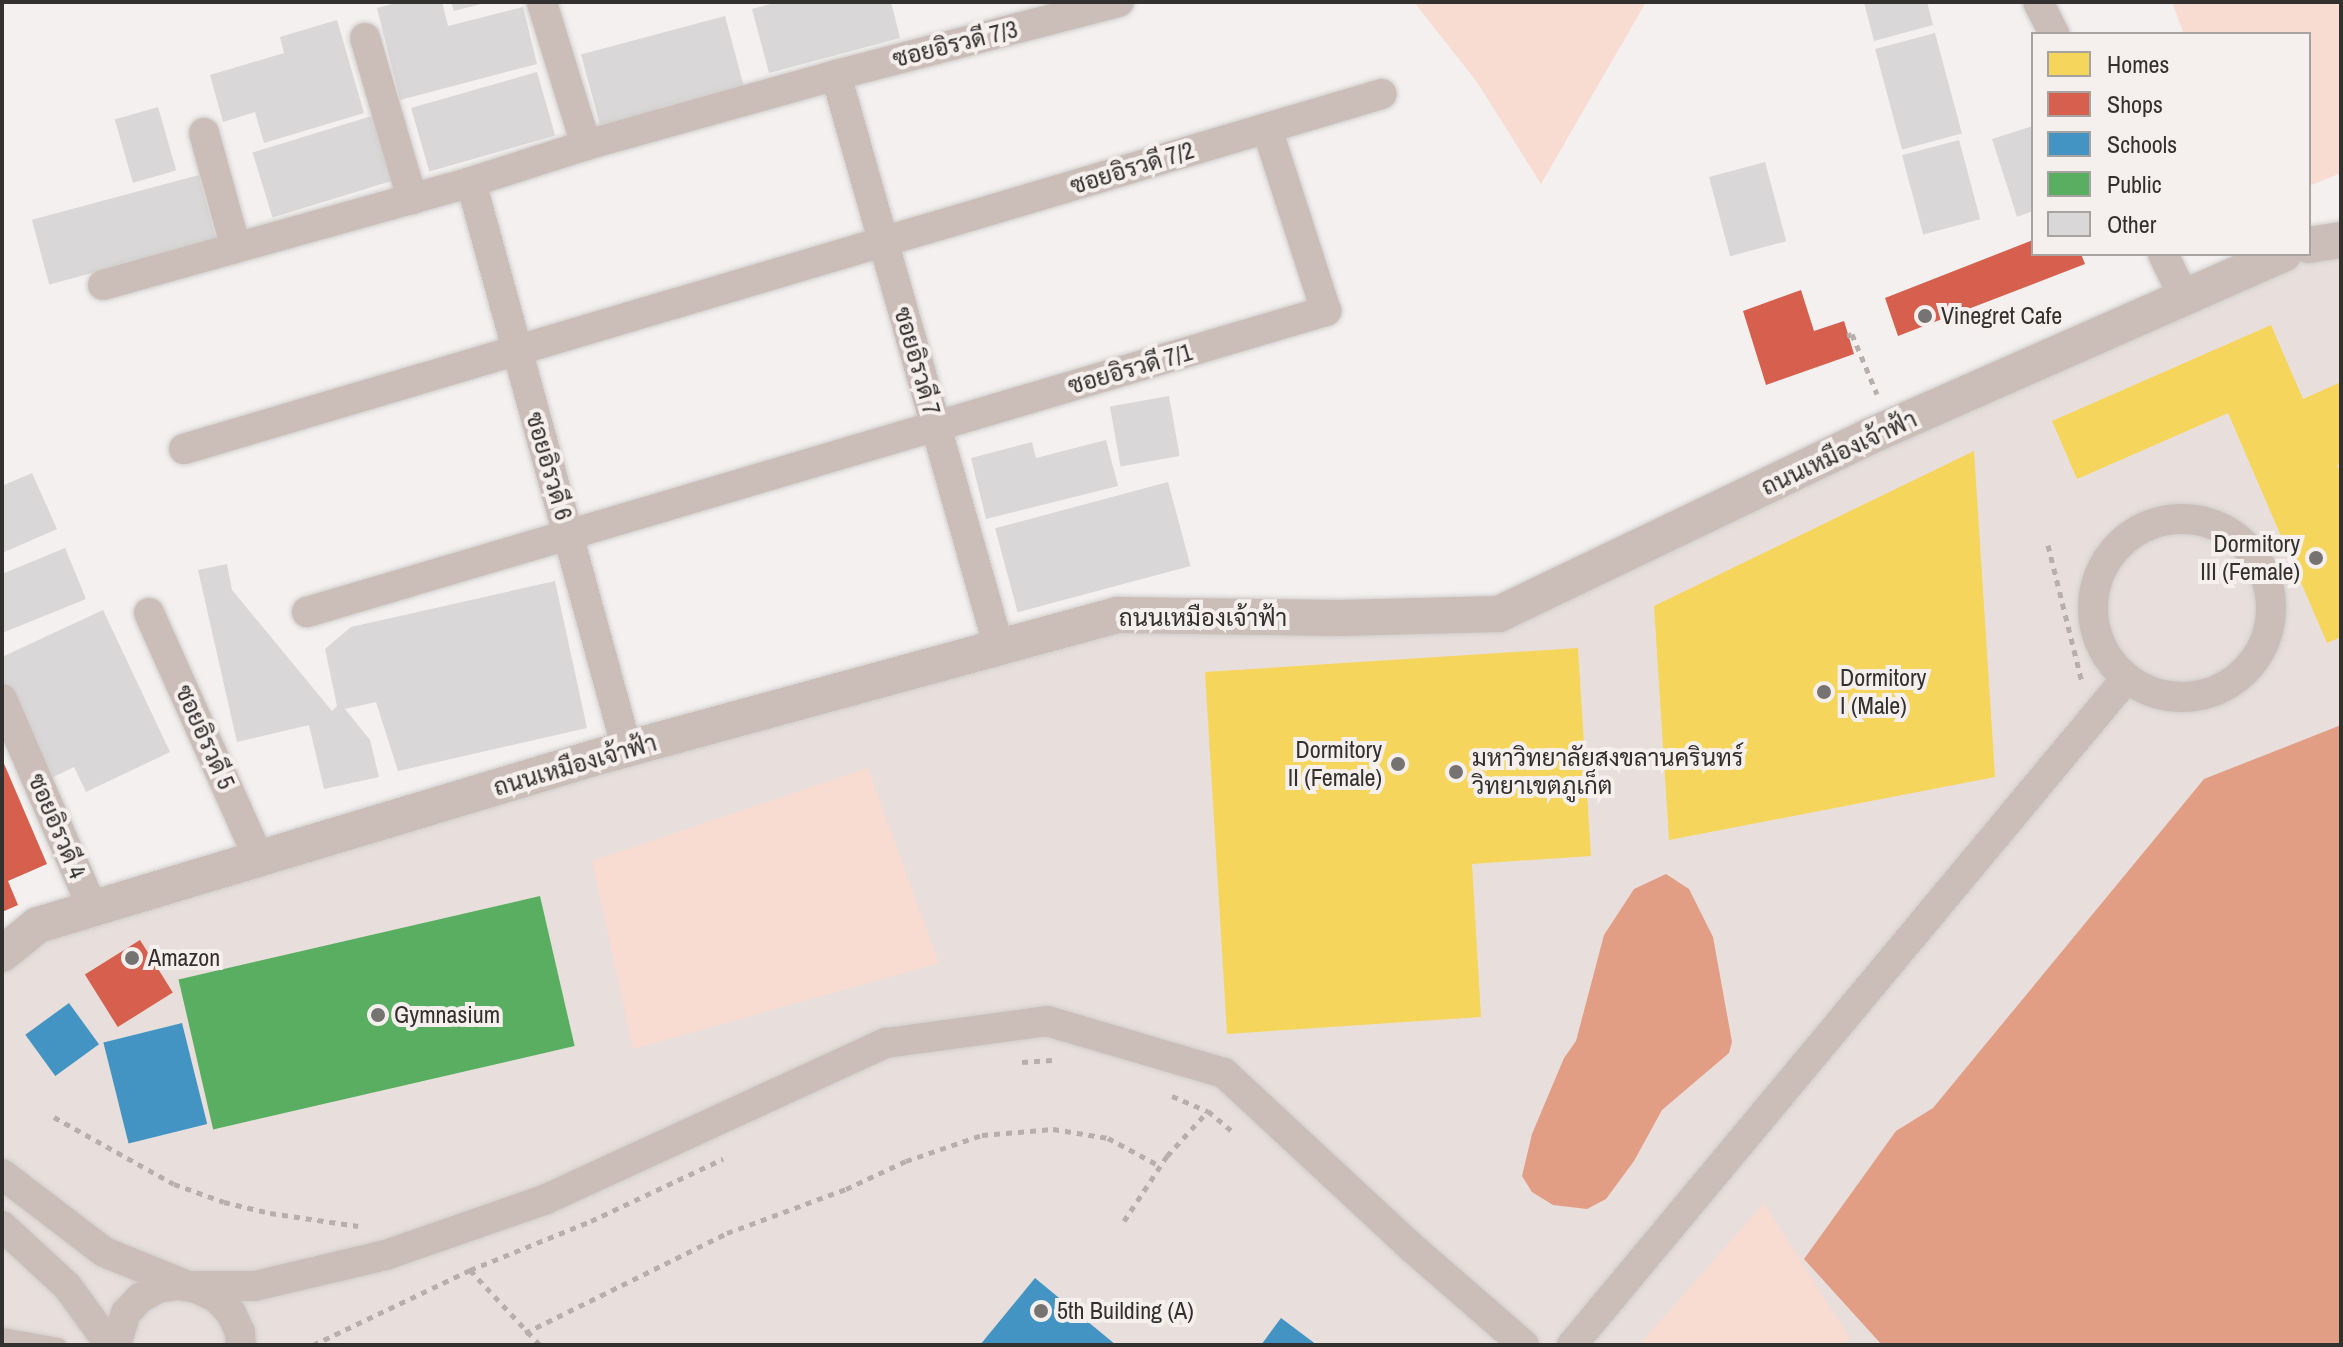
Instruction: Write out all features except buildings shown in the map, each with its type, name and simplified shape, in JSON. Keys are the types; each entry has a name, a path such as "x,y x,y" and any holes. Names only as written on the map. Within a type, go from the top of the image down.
{"street":[{"name":"ซอยอิรวดี 7/3","path":"103,285 412,199 586,145 836,75 1119,2"},
{"path":"2038,2 2053,32"},
{"path":"542,3 586,145"},
{"path":"365,38 412,199"},
{"name":"ซอยอิรวดี 7","path":"836,75 999,648"},
{"name":"ซอยอิรวดี 7/2","path":"184,449 1382,94"},
{"name":"ซอยอิรวดี 7/1","path":"307,612 1326,311 1267,128"},
{"path":"204,133 236,248"},
{"name":"ซอยอิรวดี 6","path":"471,182 627,749"},
{"path":"2311,245 2341,240"},
{"path":"2164,256 2185,299"},
{"name":"ถนนเหมืองเจ้าฟ้า","path":"2,954 38,925 627,749 1117,615 1339,618 1499,614 1890,428 2279,256"},
{"path":"2178,518 2208,522 2235,536 2257,558 2268,584 2272,612 2266,640 2252,664 2231,683 2206,695 2178,698 2150,692 2126,679 2106,655 2095,627 2094,596 2103,566 2122,542 2148,525 2178,518"},
{"name":"ซอยอิรวดี 5","path":"149,613 260,861"},
{"path":"1572,1345 2126,679"},
{"name":"ซอยอิรวดี 4","path":"2,699 93,909"},
{"path":"113,1345 126,1313 140,1298 158,1288 255,1286 386,1255 544,1200 886,1043 1047,1021 1224,1073 1410,1246 1524,1345"},
{"path":"2,1174 104,1252 217,1298 231,1313 240,1332 241,1345"},
{"path":"2,1226 67,1286 113,1345"}],"lane":[{"path":"2,1335 59,1345"}],"path":[{"path":"1847,336 1852,334 1890,428"},
{"path":"2048,545 2084,692"},
{"path":"1007,1063 1049,1059 1063,1063"},
{"path":"1124,1221 1160,1166 1208,1111 1158,1090"},
{"path":"54,1117 174,1184 224,1202 270,1213 372,1226"},
{"path":"525,1333 727,1233 846,1189 906,1161 982,1135 1053,1129 1108,1138 1160,1166"},
{"path":"313,1345 470,1270 591,1221 733,1154"},
{"path":"470,1270 525,1333 540,1345"}],"shaded area":[{"path":"1414,2 1646,2 1541,184 1477,82"},
{"path":"2172,2 2341,2 2341,173 2311,185 2311,32 2183,32"},
{"name":"มหาวิทยาลัยสงขลานครินทร์ วิทยาเขตภูเก็ต","path":"2341,255 2341,1345 2,1345 2,954 1117,615 1499,614 2279,256"},
{"path":"2341,725 2341,1345 1882,1345 1804,1259 1896,1131 1933,1108 2204,779"},
{"path":"868,768 939,963 633,1049 592,861"},
{"path":"1666,874 1689,889 1713,937 1732,1042 1729,1053 1662,1110 1634,1161 1606,1199 1587,1209 1553,1205 1532,1192 1522,1176 1532,1134 1564,1058 1576,1041 1604,935 1634,889"},
{"path":"1764,1203 1850,1338 1843,1345 1639,1345"}],"place":[{"name":"Vinegret Cafe","path":"1925,316"},
{"name":"Dormitory III (Female)","path":"2316,558"},
{"name":"Dormitory I (Male)","path":"1824,692"},
{"name":"Dormitory II (Female)","path":"1398,764"},
{"name":"มหาวิทยาลัยสงขลานครินทร์ วิทยาเขตภูเก็ต","path":"1456,772"},
{"name":"Amazon","path":"132,958"},
{"name":"Gymnasium","path":"378,1015"},
{"name":"5th Building (A)","path":"1041,1311"}]}
